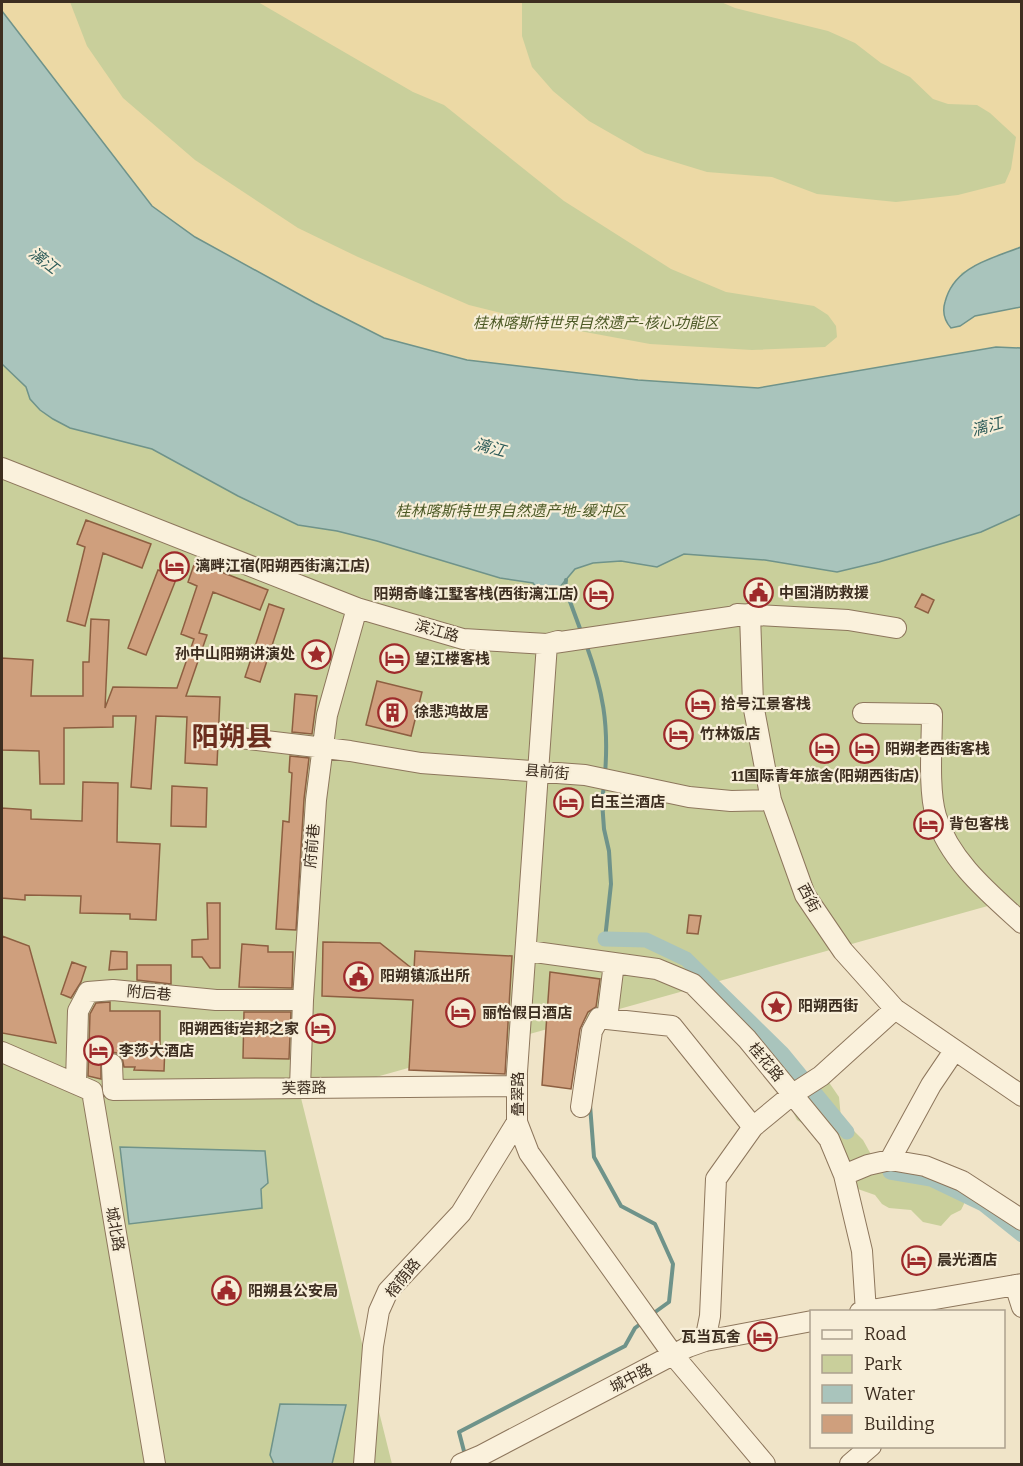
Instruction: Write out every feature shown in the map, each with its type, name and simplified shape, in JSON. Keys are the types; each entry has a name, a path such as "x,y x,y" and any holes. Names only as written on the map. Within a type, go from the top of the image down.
{"street":[{"name":"滨江路","path":"2,468 357,608 463,639 547,644 620,620 644,616 750,614 848,620 896,628"},
{"name":"府前巷","path":"300,1088 310,868 323,749 333,690 357,608"},
{"path":"112,1064 113,1090 516,1086 547,644 750,614"},
{"name":"西街","path":"750,614 753,704 771,800 805,896 843,951 895,1008 1022,1096"},
{"name":"叠翠路","path":"547,644 528,951 516,1086 517,1122 529,1154 674,1356 765,1464"},
{"path":"863,713 932,714 933,805 940,827 958,859 989,893 1022,923"},
{"name":"县前街","path":"232,738 350,751 421,763 585,775 689,797 731,801 771,800"},
{"name":"桂花路","path":"528,951 657,969 693,984 747,1039 829,1139 844,1175 862,1251 864,1310"},
{"path":"607,1019 612,963"},
{"name":"附后巷","path":"84,1087 78,1011 88,992 113,990 216,1000 303,1000"},
{"path":"705,1341 710,1317 716,1179 753,1127 793,1094 821,1076 895,1008"},
{"path":"581,1107 592,1030 599,1018 672,1026 753,1127"},
{"path":"890,1160 931,1086 954,1051"},
{"path":"2,1052 84,1087"},
{"name":"芙蓉路","path":"84,1087 113,1090 516,1086"},
{"name":"城北路","path":"84,1087 155,1464"},
{"name":"榕荫路","path":"364,1464 374,1346 380,1311 388,1291 461,1213 517,1122"},
{"path":"844,1175 868,1165 890,1160 926,1166 962,1181 1022,1220"},
{"path":"870,1310 1018,1285 1022,1307"},
{"name":"城中路","path":"461,1464 488,1457 688,1347 705,1341 810,1322"},
{"path":"850,1464 869,1448"}],"green space":[{"name":"桂林喀斯特世界自然遗产地-缓冲区","path":"2,2 1021,2 1021,918 1002,902 301,1098 392,1464 2,1464"},
{"path":"716,994 773,1049 802,1070 828,1081 839,1097 841,1118 863,1140 873,1158 964,1189 964,1204 961,1210 951,1215 941,1226 923,1222 911,1210 889,1208 882,1204 875,1195 855,1188 812,1129 797,1120 793,1112 793,1086"}],"sand":[{"path":"2,2 70,2 87,46 123,98 195,160 298,228 358,257 469,305 558,327 650,344 752,350 825,347 837,337 836,326 828,315 814,306 726,292 671,269 564,201 444,105 413,92 258,2 522,2 522,36 532,67 553,91 589,121 645,153 707,172 772,177 817,194 896,202 958,195 1005,183 1011,169 1016,137 990,113 977,105 948,104 933,99 910,77 881,63 855,43 828,31 735,8 721,2 1021,2 1021,247 961,273 951,328 960,326 975,316 1021,307 1021,348 996,347 758,388 638,380 467,360 384,338 195,237 152,206 2,11"}],"water":[{"name":"漓江","path":"2,11 152,206 195,237 384,338 467,360 638,380 758,388 996,347 1021,348 1021,514 981,532 837,572 765,560 684,554 657,567 621,561 593,563 575,569 554,594 542,595 533,583 500,578 337,531 298,525 238,496 152,449 70,428 40,410 30,399 26,387 2,364"},
{"path":"1021,247 1021,307 975,316 960,326 951,328 945,319 944,309 956,280 986,260"},
{"path":"120,1147 265,1151 268,1183 261,1189 262,1208 129,1224"},
{"path":"280,1404 346,1405 332,1464 274,1464 270,1455"}],"building":[{"path":"86,520 151,544 142,568 103,553 85,626 67,621 85,547 77,544"},
{"path":"195,562 268,590 260,610 213,592 199,633 207,635 186,696 220,697 217,765 185,763 187,717 156,716 151,789 131,787 136,716 113,716 113,727 64,728 64,784 40,784 39,751 2,750 2,658 33,660 31,696 83,696 83,662 89,662 91,619 109,620 105,708 113,687 177,688 194,639 181,634 197,586 188,582"},
{"path":"158,570 177,577 146,655 128,648"},
{"name":"中国消防救援","path":"750,583 767,584 766,603 749,602"},
{"path":"922,594 934,600 928,613 915,607"},
{"path":"269,604 284,609 260,682 245,677"},
{"name":"徐悲鸿故居","path":"377,681 422,692 411,736 366,725"},
{"path":"295,694 317,696 312,734 292,732"},
{"path":"290,756 309,758 304,799 296,930 276,929 283,821 289,822 292,773 289,772"},
{"path":"83,782 118,783 117,842 160,844 156,920 130,919 130,914 80,913 81,896 25,895 25,900 2,898 2,808 31,810 31,819 82,821"},
{"path":"172,786 207,788 206,827 171,826"},
{"path":"207,903 220,903 220,968 210,968 202,957 192,957 192,940 208,939"},
{"path":"689,915 701,916 698,934 687,933"},
{"path":"2,936 29,946 56,1043 2,1033"},
{"name":"丽怡假日酒店","path":"323,942 380,943 414,970 415,951 512,956 505,1074 409,1070 413,1000 322,996"},
{"path":"242,944 268,946 268,952 293,952 292,988 239,987"},
{"path":"111,951 127,952 127,969 109,970"},
{"path":"72,962 86,967 81,982 71,998 61,994"},
{"path":"137,965 171,965 171,984 137,980"},
{"path":"550,972 600,979 596,1007 588,1012 580,1029 571,1089 542,1085"},
{"path":"110,1002 110,1011 160,1011 160,1046 165,1046 164,1071 134,1070 135,1067 124,1067 122,1057 111,1052 105,1054 101,1059 101,1079 88,1076 90,1014 96,1003"},
{"path":"244,1012 291,1012 289,1059 243,1058"}],"waterway":[{"path":"566,580 565,588 582,634"},
{"path":"586,644 601,693 606,739 605,774"},
{"path":"604,785 602,801 611,884 605,939"},
{"path":"605,939 646,940 686,959 782,1053 847,1132"},
{"path":"590,1105 594,1157 621,1206 655,1224 673,1264 669,1302 651,1315"},
{"path":"890,1172 931,1179 983,1204 1022,1235"},
{"path":"465,1455 459,1432 625,1346 635,1328 643,1322"}],"place":[{"name":"漓畔江宿(阳朔西街漓江店)","path":"174,566"},
{"name":"中国消防救援","path":"758,593"},
{"name":"阳朔奇峰江墅客栈(西街漓江店)","path":"599,594"},
{"name":"孙中山阳朔讲演处","path":"316,654"},
{"name":"望江楼客栈","path":"394,659"},
{"name":"拾号江景客栈","path":"700,704"},
{"name":"徐悲鸿故居","path":"393,712"},
{"name":"竹林饭店","path":"679,734"},
{"name":"11国际青年旅舍(阳朔西街店)","path":"825,749"},
{"name":"阳朔老西街客栈","path":"864,749"},
{"name":"白玉兰酒店","path":"569,802"},
{"name":"背包客栈","path":"928,824"},
{"name":"阳朔镇派出所","path":"359,976"},
{"name":"阳朔西街","path":"777,1006"},
{"name":"丽怡假日酒店","path":"461,1013"},
{"name":"阳朔西街岩邦之家","path":"320,1029"},
{"name":"李莎大酒店","path":"98,1051"},
{"name":"晨光酒店","path":"916,1260"},
{"name":"阳朔县公安局","path":"227,1291"},
{"name":"瓦当瓦舍","path":"762,1337"}],"district":[{"name":"阳朔县","path":"232,737"}],"park label":[{"name":"桂林喀斯特世界自然遗产-核心功能区","path":"596,323"}]}
